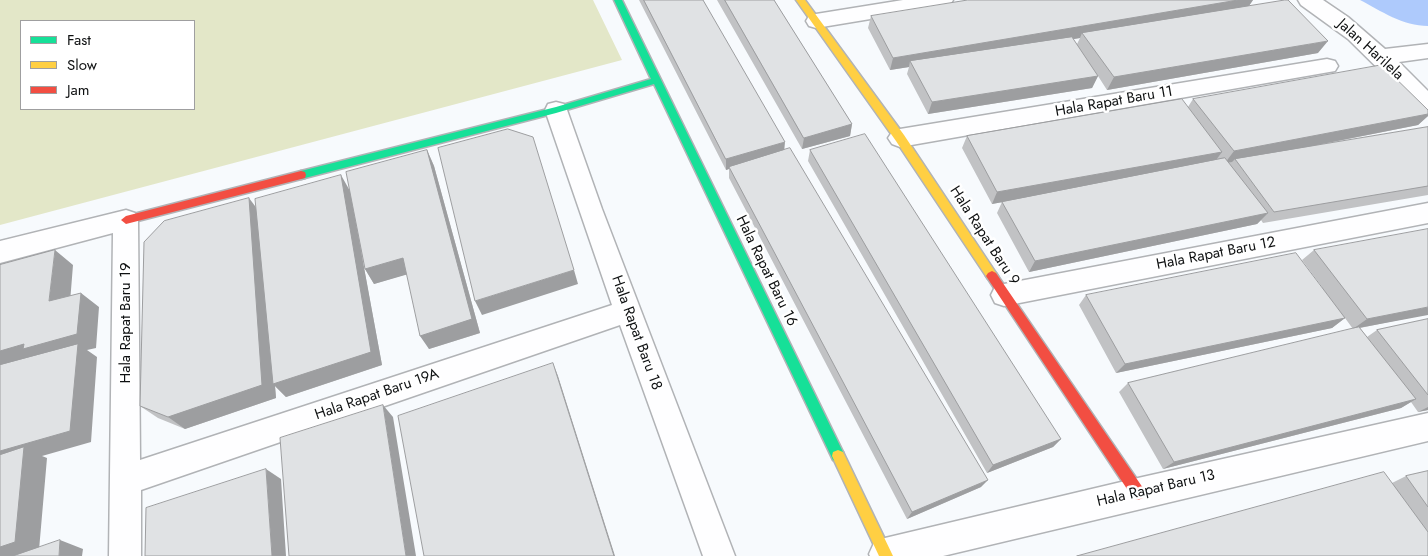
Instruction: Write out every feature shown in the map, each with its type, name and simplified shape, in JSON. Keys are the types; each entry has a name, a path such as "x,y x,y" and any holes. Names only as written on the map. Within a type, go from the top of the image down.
{"street":[{"name":"Hala Rapat Baru 16","path":"618,0 885,555"},
{"name":"Hala Rapat Baru 9","path":"800,0 900,138 1138,492"},
{"path":"816,21 943,0"},
{"name":"Jalan Harilela","path":"1308,0 1324,9 1380,57 1428,104"},
{"path":"1380,57 1423,57"},
{"name":"Hala Rapat Baru 11","path":"900,138 1327,66"},
{"path":"0,252 556,110 658,80"},
{"name":"Hala Rapat Baru 18","path":"556,110 719,556"},
{"name":"Hala Rapat Baru 12","path":"1004,295 1428,213"},
{"name":"Hala Rapat Baru 19","path":"125,556 126,220"},
{"name":"Hala Rapat Baru 19A","path":"126,480 628,311"},
{"name":"Hala Rapat Baru 13","path":"885,555 1138,492 1428,427"}],"green space":[{"path":"0,0 593,0 622,60 0,225"}],"water":[{"path":"1360,0 1428,0 1428,26 1401,21"}],"building":[{"path":"644,0 703,0 785,142 726,159"},
{"path":"725,0 774,0 852,124 804,138"},
{"path":"968,0 1238,0 893,58 871,16"},
{"path":"1288,0 1328,41 1114,77 1082,33"},
{"path":"1072,37 1098,76 932,102 910,61"},
{"path":"1382,65 1428,110 1428,114 1234,151 1193,99"},
{"path":"1182,99 1222,152 997,192 967,136"},
{"path":"1428,127 1428,186 1274,212 1235,159"},
{"path":"508,129 533,137 574,270 475,301 438,148"},
{"path":"865,134 1061,439 993,465 810,150"},
{"path":"790,148 988,480 912,512 729,167"},
{"path":"427,150 472,319 420,336 403,258 365,269 346,172"},
{"path":"1225,158 1268,213 1035,261 1002,202"},
{"path":"341,175 371,352 273,384 255,199"},
{"path":"249,198 262,385 168,417 140,406 144,242 164,221"},
{"path":"1428,229 1428,307 1367,319 1314,250"},
{"path":"55,250 49,301 81,293 77,334 23,349 24,344 0,351 0,265"},
{"path":"1296,253 1345,318 1125,364 1086,295"},
{"path":"1428,319 1428,395 1377,330"},
{"path":"1359,327 1416,399 1174,462 1128,383"},
{"path":"78,344 70,431 0,451 0,365"},
{"path":"553,363 614,556 424,556 398,416"},
{"path":"383,405 406,556 289,556 280,438"},
{"path":"24,447 15,542 0,547 0,455"},
{"path":"266,469 272,556 145,556 146,508"},
{"path":"1428,471 1428,507 1406,476"},
{"path":"1384,472 1428,532 1428,556 1077,556"},
{"path":"60,540 59,556 13,556"}],"traffic: fast":[{"path":"618,0 838,456"},
{"path":"301,175 556,110 658,80"}],"traffic: slow":[{"path":"800,0 900,138 992,276"},
{"path":"838,456 886,556"}],"traffic: jam":[{"path":"126,220 301,175"},
{"path":"992,276 1138,493"}]}
